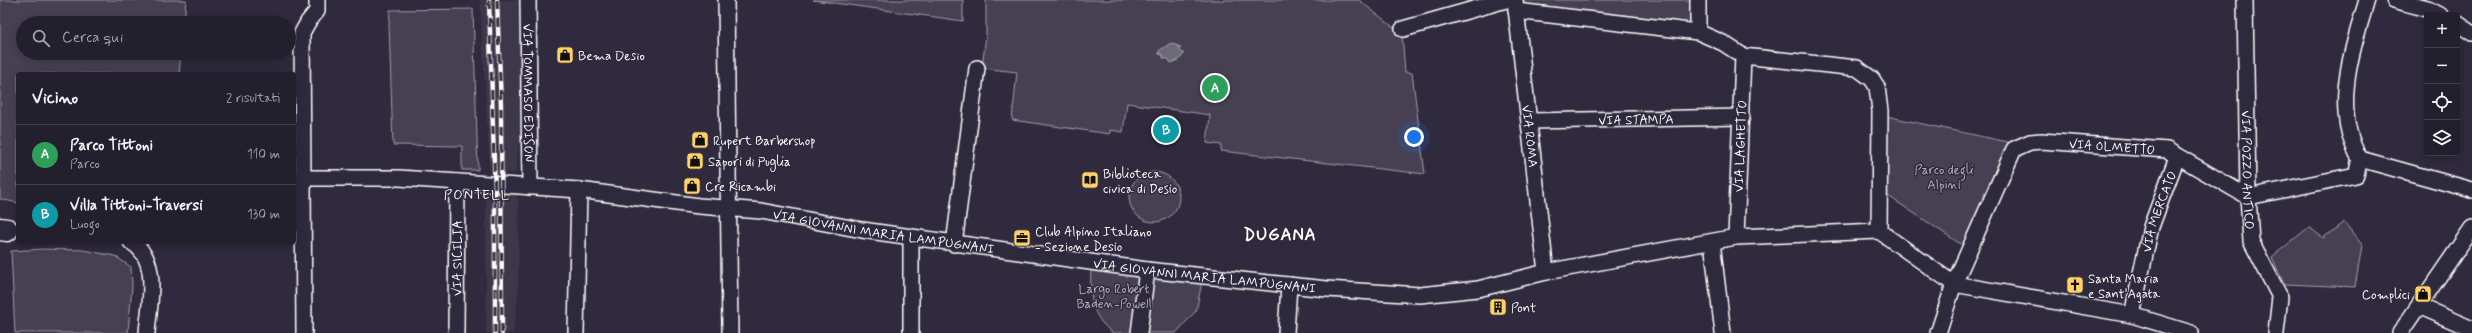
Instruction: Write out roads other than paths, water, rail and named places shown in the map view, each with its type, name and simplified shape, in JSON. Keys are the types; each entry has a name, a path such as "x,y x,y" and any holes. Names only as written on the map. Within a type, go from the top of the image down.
{"street":[{"path":"304,333 302,33 308,22 318,11 317,0"},
{"name":"VIA TOMMASO EDISON","path":"528,0 530,187"},
{"path":"726,0 730,333"},
{"path":"1698,0 1698,32"},
{"name":"VIA POZZO ANTICO","path":"2245,0 2248,197 2251,241 2280,297 2276,333"},
{"path":"2248,197 2356,175 2360,159 2351,143 2346,100 2348,64 2367,0"},
{"path":"2394,0 2431,12"},
{"path":"1403,29 1512,4 1698,32 1724,43 1742,56 1857,68 1872,79 1877,87 1880,111 1879,231 1954,284 2132,315 2191,333"},
{"name":"VIA ROMA","path":"1512,4 1530,121 1546,272"},
{"path":"2460,25 2472,33"},
{"name":"VIA LAGHETTO","path":"1736,237 1742,117 1742,56"},
{"path":"954,244 977,68"},
{"name":"VIA STAMPA","path":"1530,121 1742,117"},
{"name":"VIA OLMETTO","path":"1938,333 1954,284 2014,149 2030,142 2041,141 2167,150 2248,197"},
{"name":"VIA MERCATO","path":"2132,315 2151,227 2177,156"},
{"path":"2360,159 2472,190"},
{"name":"VIA GIOVANNI MARIA LAMPUGNANI","path":"304,178 399,178 579,190 729,209 761,211 954,244 1147,270 1288,285 1420,295 1478,289 1546,272 1736,237 1879,231"},
{"name":"VIA SICILIA","path":"456,333 457,182"},
{"path":"576,333 579,190"},
{"path":"2400,333 2420,306 2472,228"},
{"path":"911,237 911,333"},
{"path":"1712,242 1723,333"},
{"path":"133,244 145,255 150,269 146,333"},
{"path":"1139,333 1147,270"},
{"path":"1286,333 1288,285"},
{"path":"2420,306 2472,330"}],"railway":[{"path":"489,0 495,193 495,333"},
{"path":"497,0 501,106 502,333"}],"place":[{"name":"Bema Desio","path":"565,55"},
{"name":"Parco Tittoni","path":"1215,88"},
{"name":"Villa Tittoni-Traversi","path":"1166,130"},
{"name":"Rupert Barbershop","path":"700,140"},
{"name":"Sapori di Puglia","path":"695,161"},
{"name":"Biblioteca civica di Desio","path":"1090,180"},
{"name":"Cre Ricambi","path":"692,186"},
{"name":"Club Alpino Italiano - Sezione Desio","path":"1022,238"},
{"name":"Santa Maria e Sant'Agata","path":"2075,285"},
{"name":"Complici","path":"2423,294"},
{"name":"Pont","path":"1498,307"}],"district":[{"name":"PONTELL","path":"477,194"},
{"name":"DUGANA","path":"1280,234"}],"park label":[{"name":"Parco degli Alpini","path":"1944,176"},
{"name":"Largo Robert Baden-Powell","path":"1114,296"}]}
